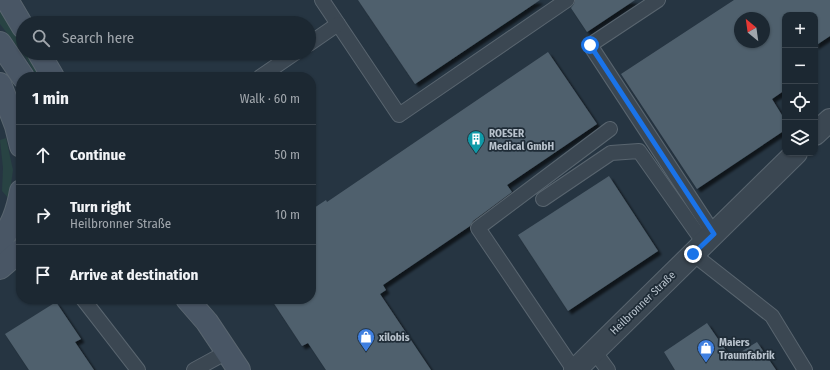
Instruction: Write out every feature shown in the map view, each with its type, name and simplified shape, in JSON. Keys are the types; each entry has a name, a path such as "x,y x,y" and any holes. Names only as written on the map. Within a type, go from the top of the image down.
{"main road":[{"path":"6,0 16,16"},
{"path":"0,43 20,72"},
{"path":"43,60 50,72"},
{"path":"0,84 16,126"},
{"path":"0,243 16,213"},
{"path":"0,268 16,254"},
{"path":"0,277 16,272"},
{"path":"191,304 207,322 239,370"},
{"path":"199,304 207,322"}],"street":[{"path":"818,131 830,120"},
{"name":"Heilbronner Straße","path":"575,370 793,156"}],"lane":[{"path":"322,0 399,115 567,0"},
{"path":"658,0 590,45 704,244"},
{"path":"316,39 338,24"},
{"path":"267,72 285,60"},
{"path":"575,370 478,228 610,129"},
{"path":"543,199 611,153 639,151 704,244 772,316 805,370"},
{"path":"87,304 138,370"},
{"path":"594,351 608,370"},
{"path":"194,370 227,352"}],"green space":[{"path":"2,10 16,28 16,45 0,24 0,12"},
{"path":"27,60 36,60 43,72 34,72"},
{"path":"6,138 13,170 9,199 2,191 3,168 0,140"}],"building":[{"path":"358,0 540,0 415,84"},
{"path":"575,0 635,0 587,32 571,8"},
{"path":"734,0 830,0 830,36 818,44 818,12 782,12 782,92 772,99 782,115 782,132 697,189 621,74"},
{"path":"548,52 597,124 507,185 512,192 473,221 470,226 383,285 386,290 380,294 431,370 326,370 308,343 302,346 274,304 316,304 316,207 326,200 327,202"},
{"path":"609,176 658,251 568,311 518,235"},
{"path":"53,304 57,304 81,339 75,342 94,370 29,370 5,334"},
{"path":"707,323 731,358 757,342 776,370 675,370 664,352"}],"place":[{"name":"ROESER Medical GmbH","path":"476,154"},
{"name":"xilobis","path":"366,352"},
{"name":"Maiers Traumfabrik","path":"706,363"}],"route":[{"path":"590,45 714,234 693,254"}]}
